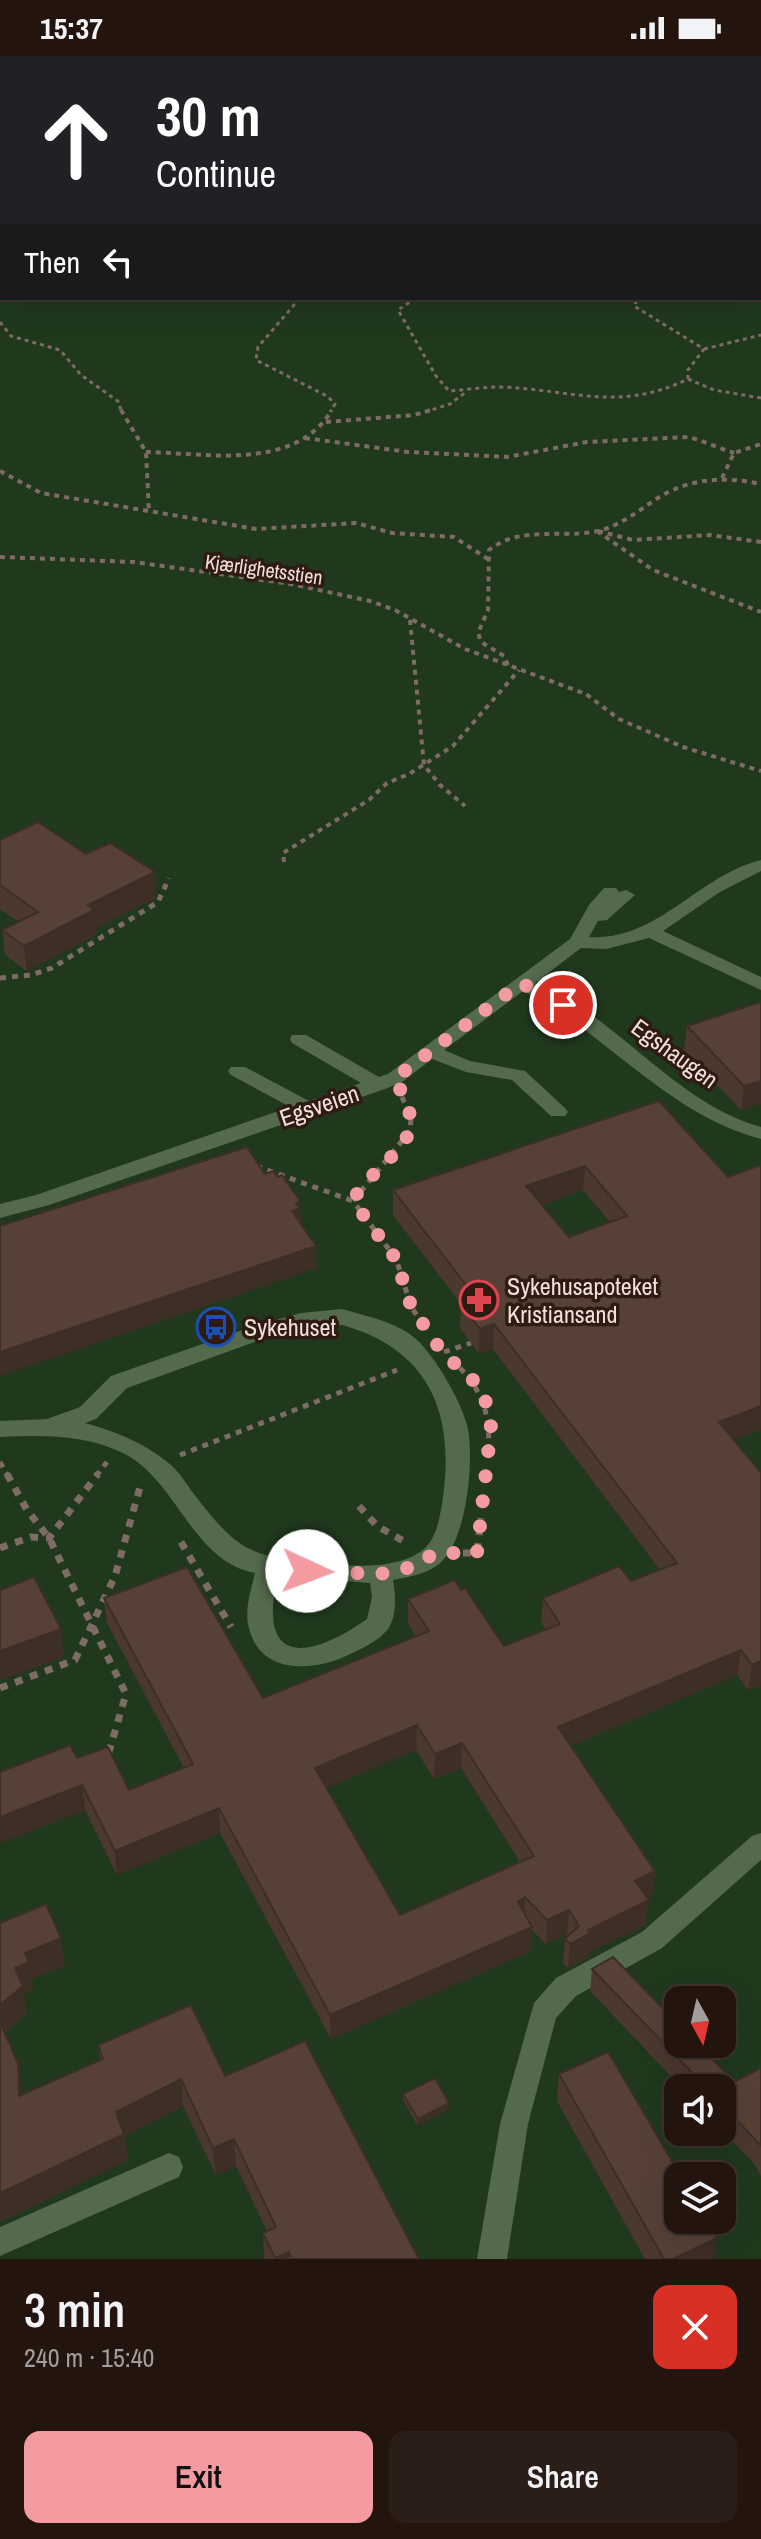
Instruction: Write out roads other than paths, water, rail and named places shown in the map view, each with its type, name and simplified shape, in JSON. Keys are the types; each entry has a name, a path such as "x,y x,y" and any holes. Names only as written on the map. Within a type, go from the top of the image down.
{"street":[{"path":"577,942 604,947 651,932 707,892 761,865"},
{"name":"Egsveien","path":"0,1211 56,1195 386,1081 577,942 618,893"},
{"path":"651,932 761,984"},
{"name":"Egshaugen","path":"521,983 577,1013 691,1099 727,1120 761,1133"},
{"path":"299,1039 386,1081"},
{"path":"429,1051 466,1066 518,1075 558,1112"},
{"path":"238,1071 307,1108"},
{"path":"0,1429 48,1427 85,1431 131,1447 165,1473 218,1542 251,1563 380,1574 412,1567 435,1553 449,1529 458,1474 457,1430 447,1399 408,1344 374,1326 342,1317 301,1321 257,1333 119,1382 88,1413 48,1427"},
{"path":"269,1566 257,1616 265,1642 283,1654 304,1657 326,1654 357,1641 378,1624 384,1597 380,1574"},
{"path":"492,2259 514,2124 544,2012 566,1987 652,1940 761,1844"},
{"path":"0,2242 169,2167"}],"place":[{"name":"Sykehusapoteket Kristiansand","path":"479,1300"},
{"name":"Sykehuset","path":"216,1327"}]}
